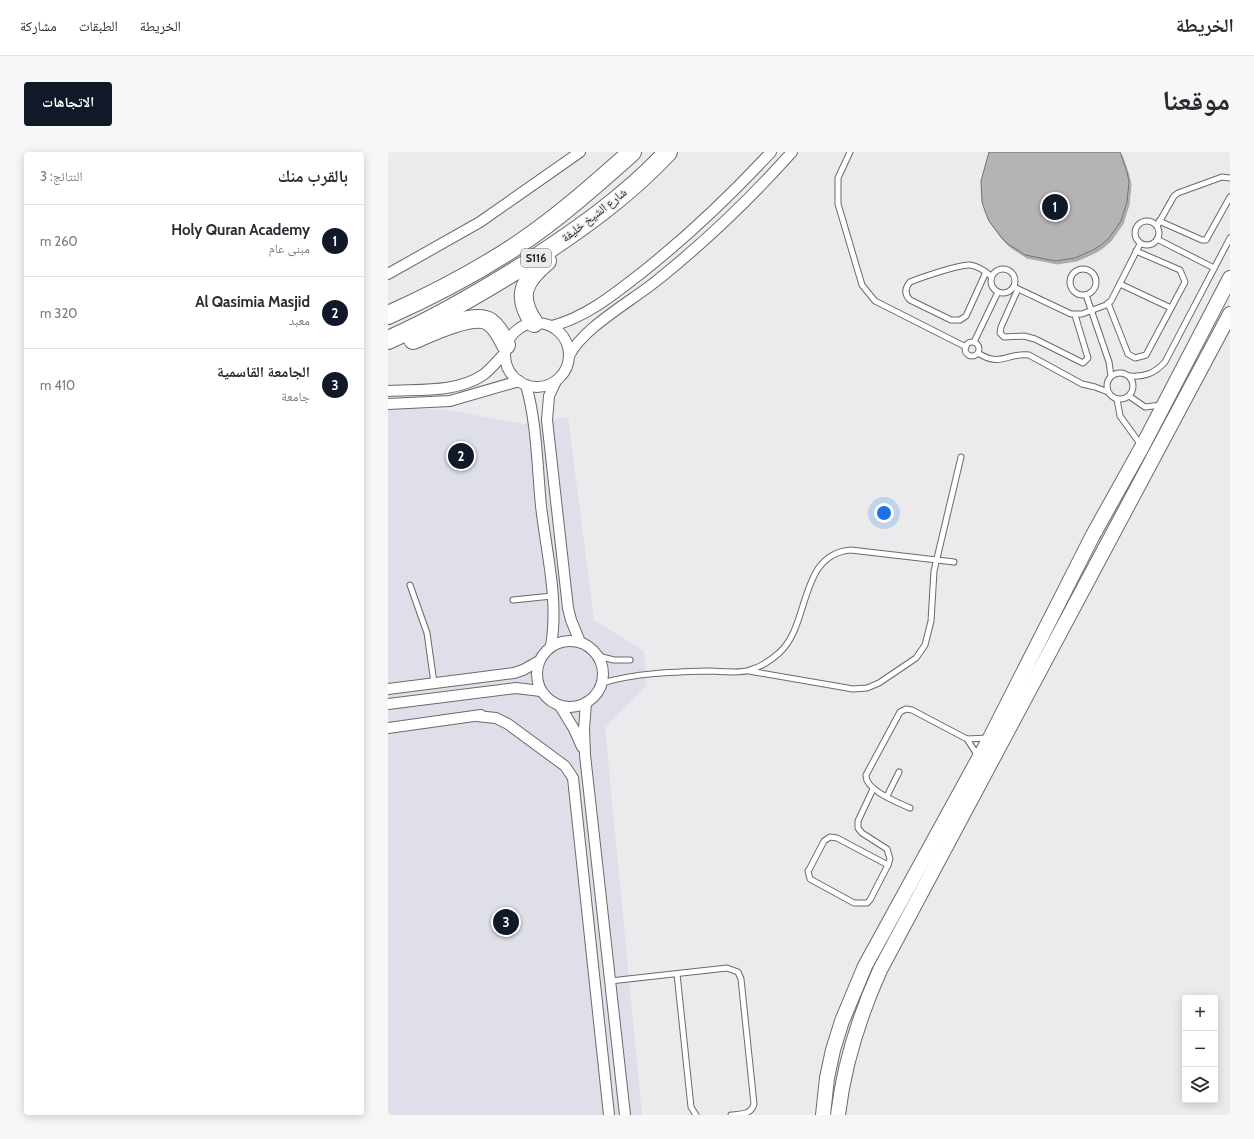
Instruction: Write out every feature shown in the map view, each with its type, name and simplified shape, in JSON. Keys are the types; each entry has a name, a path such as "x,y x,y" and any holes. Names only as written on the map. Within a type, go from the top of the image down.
{"highway":[{"name":"شارع الشيخ خليفة","path":"388,316 451,284 519,243 565,209 632,152"},
{"name":"شارع الشيخ خليفة","path":"388,340 465,301 563,240 617,199 664,156 680,152"},
{"path":"534,323 525,309 525,287 530,275 556,253 563,240"},
{"path":"388,350 473,319 490,322 499,332 506,349"}],"main road":[{"path":"823,1115 827,1078 833,1050 851,998 869,959 990,738 1093,535 1142,447 1230,278"},
{"path":"838,1115 844,1072 856,1028 880,970 1230,314"}],"street":[{"path":"388,274 487,218 580,152"},
{"path":"552,326 580,316 620,290 721,204 771,152"},
{"path":"580,642 568,608 547,420 548,400 556,381 565,370 569,356 582,336 660,278 711,234 745,202 792,152"},
{"path":"388,391 434,389 463,384 483,374 506,349 517,330 534,323 552,326 558,330 566,342 569,356"},
{"path":"506,349 510,372 522,383 533,411 541,505 552,596 554,623 551,646"},
{"path":"388,404 450,401 522,383 541,386 556,381"},
{"path":"388,689 514,673 531,666 539,660 551,646 565,641 580,642 590,648 598,656 603,669 602,683 596,694 586,703 578,706 560,706 549,700 541,691 537,679 539,660"},
{"path":"388,704 516,688 541,691"},
{"path":"586,703 584,729 585,754 625,1115"},
{"path":"560,706 574,729 585,754"},
{"path":"388,728 476,716 493,712 502,714 508,718 520,732 554,759 567,774 574,797 609,1115"}],"lane":[{"path":"850,152 838,178 838,204 864,289 875,301 966,347"},
{"path":"1230,178 1222,177 1178,193 1174,196 1158,223 1159,233 1157,239 1151,245 1140,244 1135,237 1136,226 1146,221 1158,223 1202,240 1206,240 1230,197"},
{"path":"978,353 984,357 998,360 1019,355 1028,355 1082,384 1096,387 1108,392 1117,399 1125,399 1144,376 1156,370 1165,362 1230,238"},
{"path":"1157,239 1214,268"},
{"path":"1016,288 1068,314 1075,315 1092,311 1108,303 1120,284 1140,244"},
{"path":"1108,303 1128,354 1135,358 1143,356 1148,352 1185,282 1180,270 1136,251"},
{"path":"986,272 966,316 957,321 951,320 912,301 906,295 906,288 910,282 965,264 978,267 986,272 991,278 992,287 998,292 1005,293 1016,288"},
{"path":"981,283 991,278 999,269 1010,270 1015,276 1016,288 1001,327 1000,333 1004,337 1024,336 1035,339 1083,363 1088,358 1075,315"},
{"path":"1079,270 1087,271 1095,279 1093,290 1086,295 1075,292 1071,286 1073,274 1079,270"},
{"path":"1120,284 1172,308"},
{"path":"974,342 998,292"},
{"path":"1086,295 1109,362 1110,378 1108,392"},
{"path":"974,342 968,343 966,352 969,355 974,356 978,353"},
{"path":"974,342 979,347 978,353"},
{"path":"1109,362 1120,372 1130,376 1144,376"},
{"path":"1096,387 1120,372"},
{"path":"1130,376 1134,387"},
{"path":"1129,396 1145,407 1154,407 1165,402"},
{"path":"1117,399 1120,416 1134,432 1142,447"},
{"path":"602,683 637,675 749,671 853,689 867,688 879,682 916,658 925,645 931,621 932,584 936,561 961,457"},
{"path":"749,671 775,657 791,640 814,575 822,563 832,555 851,550 954,562"},
{"path":"410,585 427,633 434,683"},
{"path":"512,600 552,596"},
{"path":"598,656 614,660 630,660"},
{"path":"910,808 873,788 867,782 866,775 898,715 903,710 912,710 967,739 979,757"},
{"path":"967,739 990,738"},
{"path":"887,796 899,772"},
{"path":"873,788 858,821 858,828 862,833 887,849 890,859 888,865 870,900 863,904 854,903 813,882 808,875 824,841 830,837 837,838 888,865"},
{"path":"610,981 727,968 735,969 740,975 754,1104 747,1114 731,1115"},
{"path":"677,974 691,1107 696,1115"}],"shaded area":[{"path":"396,408 447,410 524,424 534,421 568,417 594,620 644,651 647,685 605,728 642,1115 388,1115 388,410"}],"building":[{"path":"989,152 1120,152 1129,182 1127,202 1121,221 1109,238 1101,245 1075,258 1055,261 1025,255 1008,244 1001,237 989,221 985,211 982,202 981,181"}],"place":[{"name":"Holy Quran Academy","path":"1055,207"},
{"name":"Al Qasimia Masjid","path":"461,456"},
{"name":"الجامعة القاسمية","path":"506,922"}]}
